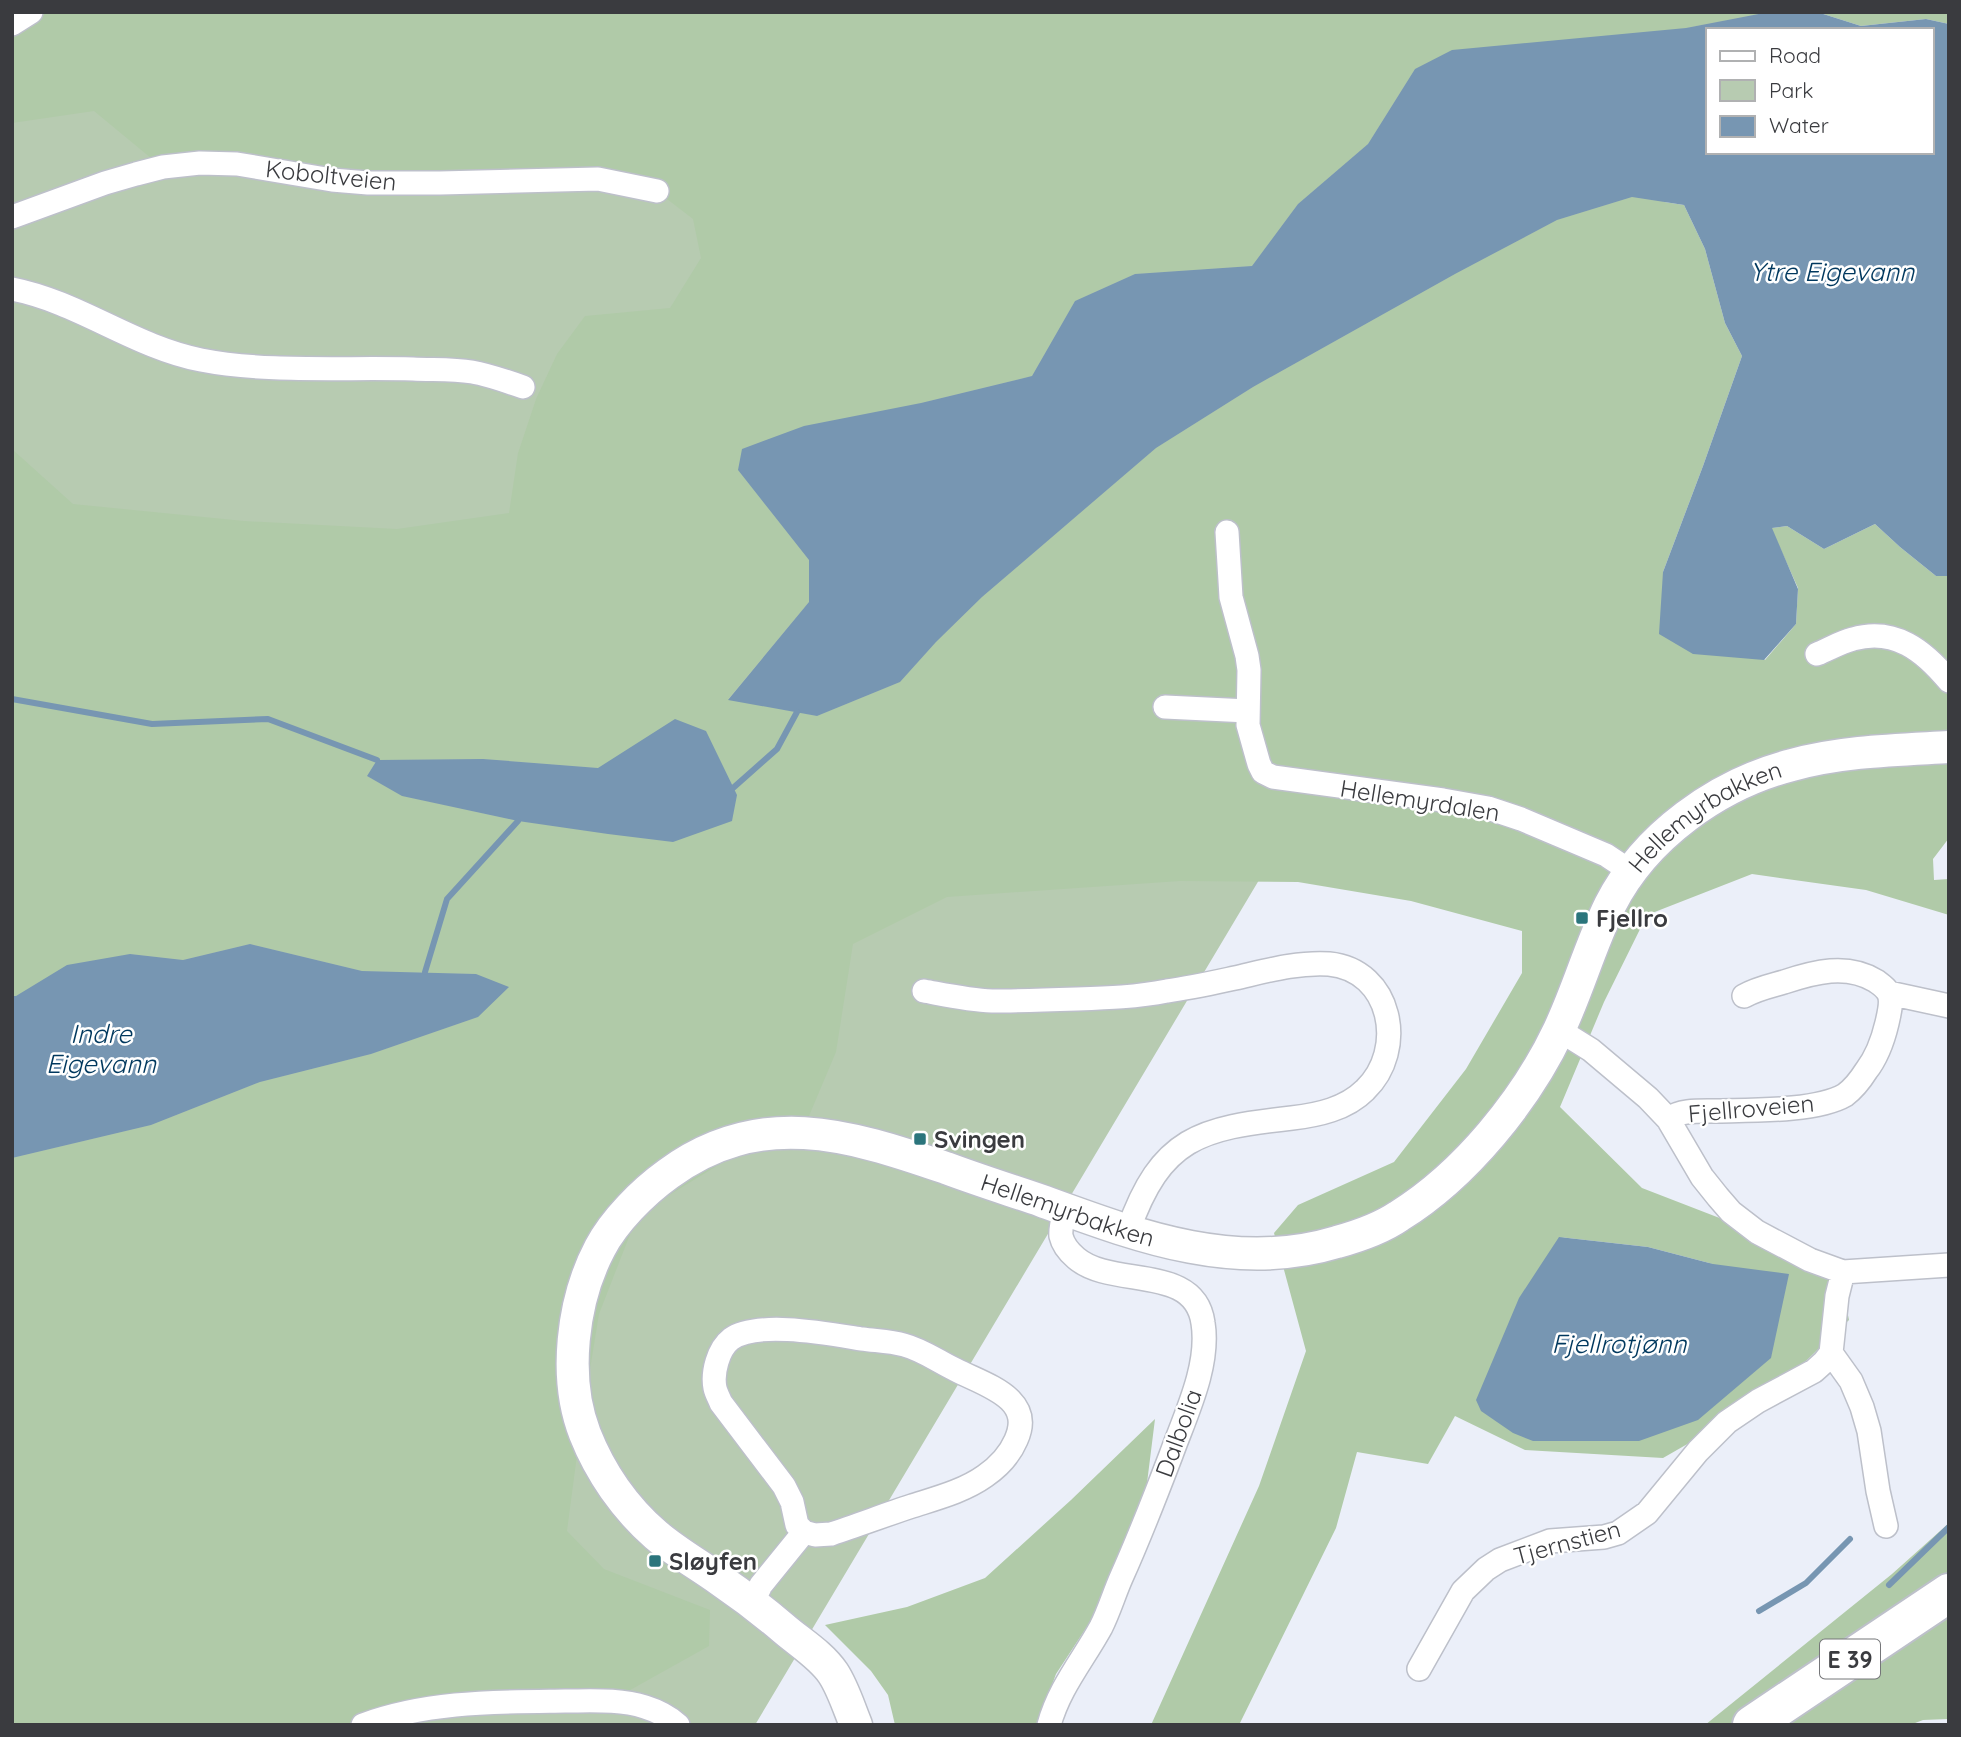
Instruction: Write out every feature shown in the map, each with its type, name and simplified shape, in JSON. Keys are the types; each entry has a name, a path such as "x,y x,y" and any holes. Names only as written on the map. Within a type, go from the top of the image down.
{"highway":[{"name":"E 39","path":"1752,1725 1949,1593"},
{"name":"E 39","path":"1799,1725 1949,1621"}],"street":[{"path":"12,24 31,12"},
{"name":"Koboltveien","path":"12,217 136,174 163,167 200,163 237,164 302,176 368,183 598,179 657,191"},
{"path":"12,289 82,313 142,341 202,360 276,367 453,370 485,375 523,387"},
{"name":"Hellemyrdalen","path":"1227,532 1231,597 1249,670 1248,725 1263,772 1273,777 1443,800 1503,812 1606,855 1630,871"},
{"path":"1817,654 1853,639 1870,636 1901,641 1916,648 1933,662 1949,681"},
{"path":"1165,707 1248,711"},
{"name":"Hellemyrbakken","path":"856,1725 834,1674 822,1660 752,1603 653,1532 611,1485 585,1435 576,1397 574,1332 579,1302 605,1238 656,1182 695,1156 748,1136 783,1132 835,1136 890,1148 1128,1231 1192,1248 1247,1255 1274,1255 1329,1245 1382,1227 1421,1202 1445,1181 1498,1125 1534,1075 1559,1030 1603,922 1630,871 1658,841 1705,804 1774,770 1843,755 1949,747"},
{"path":"924,990 990,1001 1124,997 1170,991 1259,971 1330,964 1351,970 1368,981 1379,996 1387,1017 1389,1034 1388,1050 1373,1083 1359,1097 1321,1113 1235,1125 1214,1130 1189,1142 1167,1158 1152,1177 1128,1231"},
{"path":"1744,996 1809,974 1847,971 1866,975 1881,984 1889,993 1949,1006"},
{"name":"Fjellroveien","path":"1668,1119 1675,1114 1692,1111 1795,1108 1832,1100 1845,1094 1858,1082 1877,1055 1887,1021 1889,993"},
{"name":"Fjellroveien","path":"1559,1030 1591,1049 1648,1098 1668,1119 1702,1177 1731,1212 1757,1232 1819,1264 1843,1272 1949,1265"},
{"name":"Dalbolia","path":"1049,1725 1068,1678 1107,1615 1137,1543 1192,1398 1205,1332 1197,1305 1188,1293 1176,1286 1093,1268 1080,1262 1068,1251 1061,1237 1065,1210"},
{"path":"1843,1272 1837,1296 1831,1353 1851,1381 1862,1407 1886,1526"},
{"path":"762,1330 811,1332 903,1344 994,1387 1012,1401 1021,1417 1020,1430 1004,1459 986,1476 937,1499 831,1534 816,1535 804,1532 797,1525 792,1502 784,1486 721,1403 715,1387 716,1370 721,1352 730,1340 744,1333 762,1330"},
{"name":"Tjernstien","path":"1419,1669 1463,1591 1486,1569 1500,1560 1550,1541 1604,1538 1618,1533 1647,1513 1698,1451 1727,1422 1779,1388 1814,1371 1831,1353"},
{"path":"752,1603 761,1585 804,1532"},
{"path":"363,1725 413,1710 443,1706 553,1701 643,1706 661,1713 678,1725"}],"green space":[{"path":"12,12 1777,12 1706,28 1706,131 755,1725 12,1725"},
{"path":"12,12 1769,12 1686,28 1415,69 1368,144 1298,204 1252,266 1135,274 1075,301 1032,376 921,403 738,470 809,560 809,602 728,699 817,716 900,682 982,597 1156,448 1253,387 1557,220 1632,197 1684,205 1705,249 1725,323 1742,356 1663,572 1765,660 1796,624 1798,588 1771,528 1787,526 1824,549 1875,524 1936,576 1949,576 1949,838 1933,859 1934,880 1949,879 1949,915 1866,890 1752,874 1647,915 1604,1002 1560,1107 1642,1188 1748,1229 1839,1270 1849,1320 1766,1399 1663,1458 1525,1450 1455,1416 1428,1464 1357,1452 1336,1528 1239,1725 1151,1725 1259,1486 1306,1351 1274,1233 1298,1205 1394,1162 1466,1069 1522,973 1522,931 1411,901 1298,882 1180,881 947,897 853,944 836,1052 806,1123 725,1161 638,1214 599,1314 567,1531 604,1569 710,1610 709,1646 623,1694 510,1700 393,1725 12,1725 12,1158 151,1125 260,1082 371,1054 478,1017 476,974 362,971 250,944 183,960 130,954 12,996 12,449 73,504 244,521 397,529 509,513 518,453 536,399 557,354 585,316 670,308 701,258 693,219 650,186 296,167 163,168 94,111 12,123","holes":["483,759 598,768 733,788 737,795 673,842 518,821 403,796 367,776 377,760","1559,1237 1648,1247 1713,1264"]},
{"path":"1817,12 1949,12 1949,24 1926,19 1861,26"},
{"path":"1155,1419 1147,1483 1109,1593 1056,1674 1037,1725 895,1725 888,1695 871,1671 825,1625 907,1607 985,1578"},
{"path":"1949,1523 1949,1719 1923,1720 1910,1725 1705,1725 1892,1574"}],"water":[{"name":"Ytre Eigevann","path":"1769,12 1817,12 1861,26 1926,19 1949,24 1949,576 1936,576 1875,524 1824,549 1787,526 1772,528 1798,589 1796,624 1764,660 1693,654 1659,634 1663,572 1742,356 1725,323 1705,249 1684,205 1632,197 1557,220 1253,387 1156,448 982,597 900,682 817,716 728,700 809,602 809,560 738,470 742,449 804,426 921,403 1032,376 1075,301 1135,274 1252,266 1298,204 1368,144 1415,69 1452,50 1686,28"},
{"path":"675,719 706,731 737,795 732,821 673,842 518,821 402,796 367,776 377,760 483,759 598,768"},
{"name":"Indre Eigevann","path":"250,944 362,971 476,974 509,987 478,1017 371,1054 260,1082 151,1125 12,1158 12,996 67,965 130,954 183,960"},
{"name":"Fjellrotjønn","path":"1559,1237 1648,1247 1713,1264 1789,1274 1771,1358 1698,1420 1639,1441 1533,1441 1513,1433 1481,1411 1476,1400 1519,1298"}],"waterway":[{"path":"12,699 152,724 268,719 377,760"},
{"path":"733,788 777,749 797,712"},
{"path":"425,972 447,899 518,821"},
{"path":"1889,1585 1949,1527"},
{"path":"1759,1611 1806,1583 1850,1539"}],"place":[{"name":"Fjellro","path":"1582,918"},
{"name":"Svingen","path":"920,1139"},
{"name":"Sløyfen","path":"655,1561"}]}
